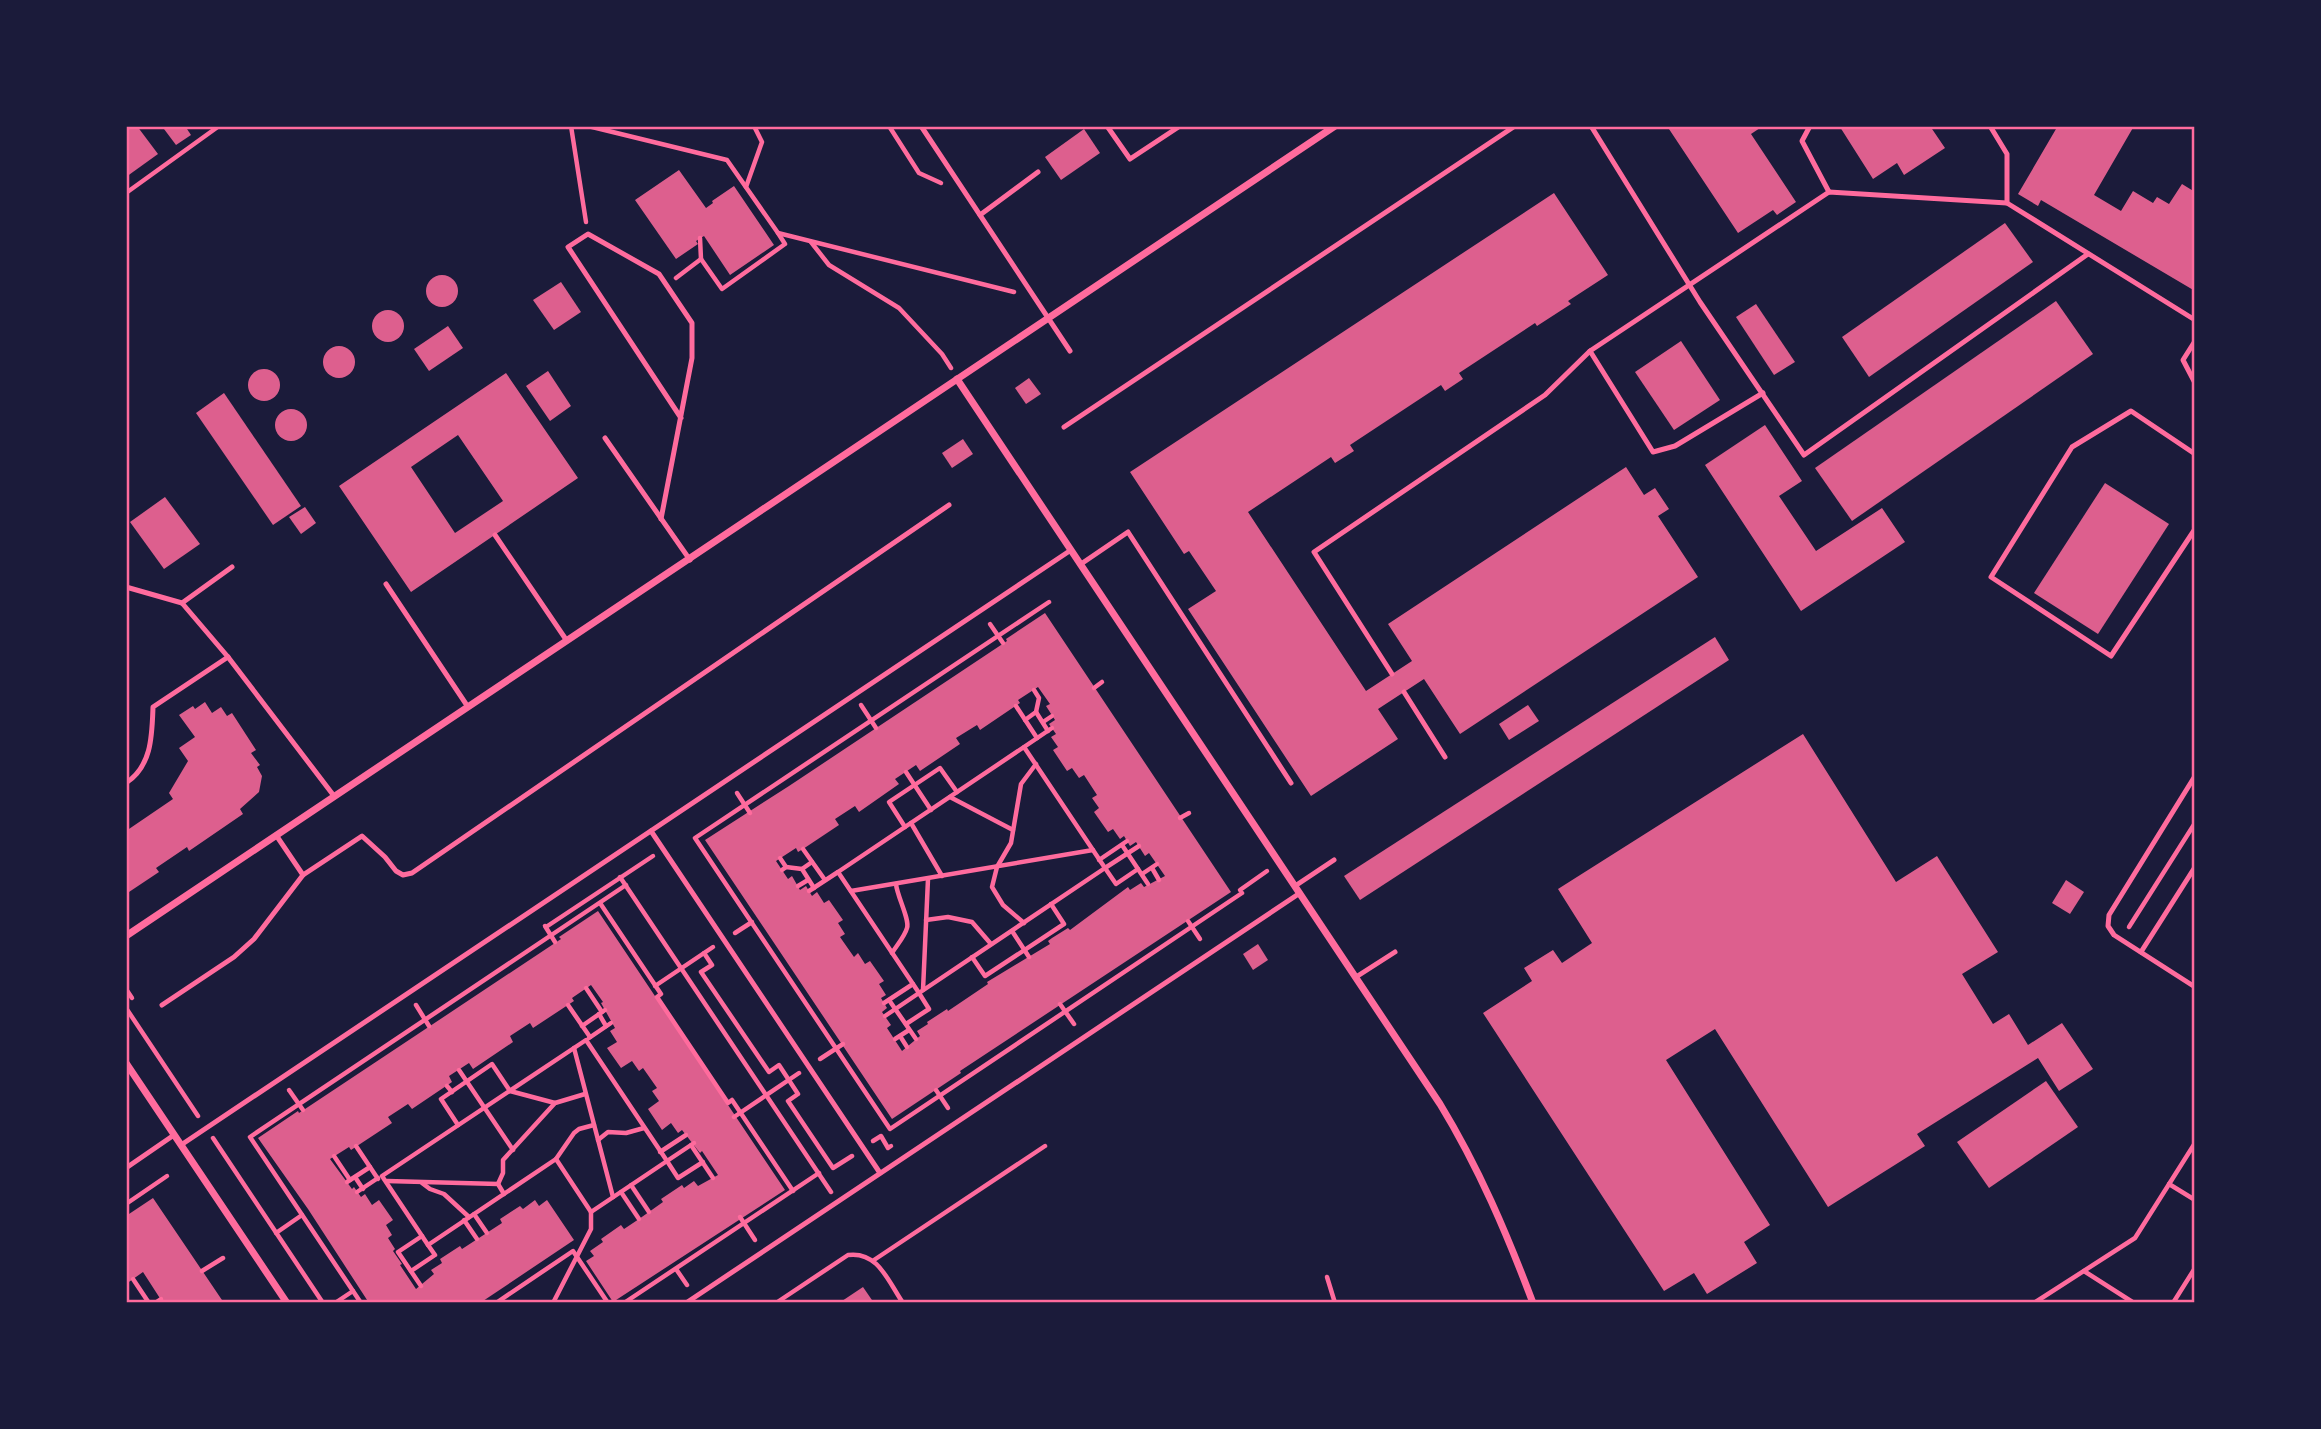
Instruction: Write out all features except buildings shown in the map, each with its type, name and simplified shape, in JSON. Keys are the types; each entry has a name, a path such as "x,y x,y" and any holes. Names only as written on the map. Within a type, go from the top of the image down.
{"street":[{"path":"126,936 1335,126"},
{"path":"957,379 1463,1142 1506,1230 1533,1303"},
{"path":"126,1063 287,1303"}],"lane":[{"path":"921,126 1070,351"},
{"path":"1107,126 1130,159 1180,126"},
{"path":"1064,427 1515,126"},
{"path":"1591,126 1689,284 1804,455 2088,254"},
{"path":"1810,126 1802,141 1829,192"},
{"path":"1990,126 2007,154 2007,202"},
{"path":"980,215 1038,172"},
{"path":"1392,674 1314,552 1545,395 1590,351 1829,192 2007,202 2195,320"},
{"path":"661,519 681,418 692,358 692,323 659,274 588,234 568,247 681,418"},
{"path":"2195,341 2183,360 2195,383"},
{"path":"1590,351 1653,452 1675,446 1763,393"},
{"path":"2195,454 2131,411 2119,418 2072,447 1991,577 2111,656 2195,529"},
{"path":"605,438 690,560"},
{"path":"162,1005 234,957 254,939 303,875 362,836 396,871 403,875 412,873 949,505"},
{"path":"1080,564 1128,532 1291,783"},
{"path":"495,535 567,641"},
{"path":"181,1145 1071,550"},
{"path":"182,603 232,567"},
{"path":"386,584 468,708"},
{"path":"126,587 182,603 228,657 334,796"},
{"path":"126,783 133,779 151,751 153,707 228,657"},
{"path":"1404,692 1445,757"},
{"path":"2195,776 2109,915 2108,926 2121,940 2195,987"},
{"path":"650,831 880,1173"},
{"path":"276,835 303,875"},
{"path":"686,1303 1298,890 1334,860"},
{"path":"2141,952 2195,867"},
{"path":"1356,977 1395,952"},
{"path":"126,1168 174,1135"}],"path":[{"path":"126,193 219,126"},
{"path":"570,126 588,234"},
{"path":"588,126 727,160 785,244 722,289 701,259 700,238"},
{"path":"746,187 762,142 754,126"},
{"path":"889,126 919,173 942,183"},
{"path":"778,233 1014,292 1031,293"},
{"path":"811,242 829,265 899,308 942,354"},
{"path":"667,285 701,259"},
{"path":"1007,281 1014,292"},
{"path":"1049,601 695,838 890,1129 1191,927 1280,863"},
{"path":"990,624 1003,643"},
{"path":"1094,688 1102,682"},
{"path":"1025,720 1036,712 1042,696 1034,690"},
{"path":"854,695 876,728"},
{"path":"1016,706 1037,738"},
{"path":"802,869 812,889 931,810 1050,730 1036,712"},
{"path":"1042,722 1052,716"},
{"path":"1024,747 1116,884 1138,869"},
{"path":"1024,923 1003,905 992,887 997,867 1011,843 1021,784 1036,764"},
{"path":"925,767 930,775"},
{"path":"905,827 889,802 899,795 940,768 957,792"},
{"path":"906,772 931,810"},
{"path":"894,788 899,795"},
{"path":"737,793 750,813"},
{"path":"950,797 1013,831"},
{"path":"1180,818 1189,813"},
{"path":"911,823 942,876"},
{"path":"2121,940 2195,823"},
{"path":"1100,859 1125,843 1128,853 1149,884"},
{"path":"885,1016 1139,846"},
{"path":"545,927 663,849"},
{"path":"803,849 825,880"},
{"path":"851,891 1093,850"},
{"path":"780,858 784,868 802,869 813,862"},
{"path":"1142,874 1154,866 1159,880"},
{"path":"838,872 913,984 921,991 929,1009 897,1037 907,1047"},
{"path":"620,877 838,1201"},
{"path":"921,991 928,878"},
{"path":"798,887 808,880"},
{"path":"892,953 908,922 897,897 896,884"},
{"path":"361,1303 250,1137 626,886"},
{"path":"600,903 661,994 657,997 728,1102 732,1100 793,1191"},
{"path":"972,957 985,976 1001,969 1064,924 1051,904"},
{"path":"734,933 757,914"},
{"path":"926,920 948,917 972,922 991,944"},
{"path":"1188,921 1200,939 1210,933"},
{"path":"1012,931 1029,957"},
{"path":"704,953 712,965 701,972 769,1072 779,1065 798,1094 788,1101 833,1168 880,1136 888,1148 898,1141"},
{"path":"656,986 696,959"},
{"path":"645,984 651,979"},
{"path":"913,984 887,1001 916,1039"},
{"path":"357,1192 609,1024 595,995 586,988"},
{"path":"126,989 132,998"},
{"path":"408,993 429,1026"},
{"path":"1060,1004 1074,1024 1085,1016"},
{"path":"568,1005 678,1178 706,1164"},
{"path":"126,1008 323,1303"},
{"path":"582,1026 602,1012"},
{"path":"819,1060 843,1044"},
{"path":"574,1048 613,1197"},
{"path":"478,1065 482,1072"},
{"path":"458,1125 441,1099 492,1065 510,1091 555,1103"},
{"path":"459,1070 513,1150"},
{"path":"734,1116 783,1084"},
{"path":"447,1086 452,1092"},
{"path":"289,1090 303,1110"},
{"path":"936,1090 948,1108"},
{"path":"498,1184 503,1173 503,1160 555,1103 585,1094"},
{"path":"938,1115 959,1101"},
{"path":"428,1245 556,1159 579,1129 594,1125"},
{"path":"598,1140 608,1132 626,1133 644,1128"},
{"path":"660,1152 684,1136 706,1164 713,1178"},
{"path":"2034,1303 2135,1238 2195,1143"},
{"path":"591,1212 691,1145"},
{"path":"356,1146 370,1167 386,1181 435,1255 408,1269"},
{"path":"874,1260 1045,1146"},
{"path":"334,1156 340,1170 363,1189"},
{"path":"553,1303 591,1229 591,1212 556,1159"},
{"path":"351,1180 370,1167"},
{"path":"624,1303 819,1173"},
{"path":"126,1203 167,1176"},
{"path":"386,1181 498,1184"},
{"path":"421,1182 444,1195 487,1233"},
{"path":"498,1184 504,1194"},
{"path":"2169,1184 2195,1200"},
{"path":"631,1185 649,1212"},
{"path":"621,1192 639,1219"},
{"path":"276,1233 308,1209"},
{"path":"469,1217 477,1239"},
{"path":"740,1217 762,1252"},
{"path":"421,1286 398,1252 422,1236"},
{"path":"496,1303 573,1251 608,1303"},
{"path":"776,1303 848,1255 862,1253 874,1260 903,1303"},
{"path":"202,1270 223,1258"},
{"path":"2172,1303 2195,1268"},
{"path":"2084,1271 2134,1303"},
{"path":"1327,1277 1335,1303"},
{"path":"133,1279 149,1303"},
{"path":"335,1303 358,1284"},
{"path":"155,1303 160,1299"}]}
